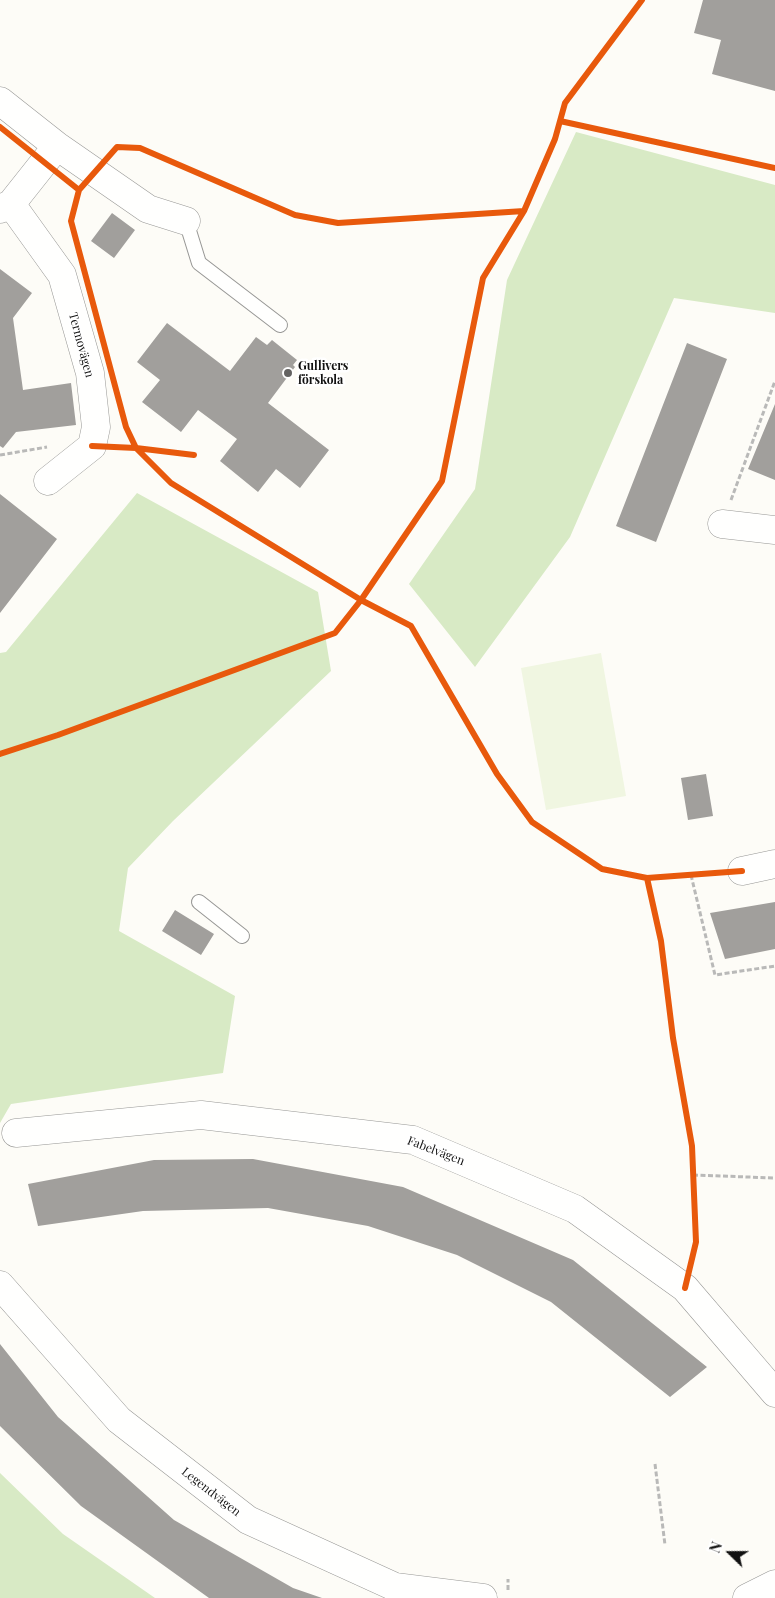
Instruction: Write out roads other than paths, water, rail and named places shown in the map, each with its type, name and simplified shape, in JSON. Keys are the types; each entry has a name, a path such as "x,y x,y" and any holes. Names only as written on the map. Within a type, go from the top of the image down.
{"street":[{"path":"0,101 57,146 148,209 186,221"},
{"name":"Termovägen","path":"48,481 92,446 96,427 90,373 62,276 6,206 57,146"},
{"path":"722,524 775,530"},
{"path":"742,870 775,864"},
{"name":"Fabelvägen","path":"16,1133 201,1115 413,1140 575,1209 685,1288 775,1393"},
{"name":"Legendvägen","path":"0,1285 119,1420 248,1520 395,1587 483,1598"},
{"path":"747,1598 775,1584"}],"lane":[{"path":"186,221 199,263 280,325"},
{"path":"199,902 242,936"}],"place":[{"name":"Gullivers förskola","path":"288,373"}]}
